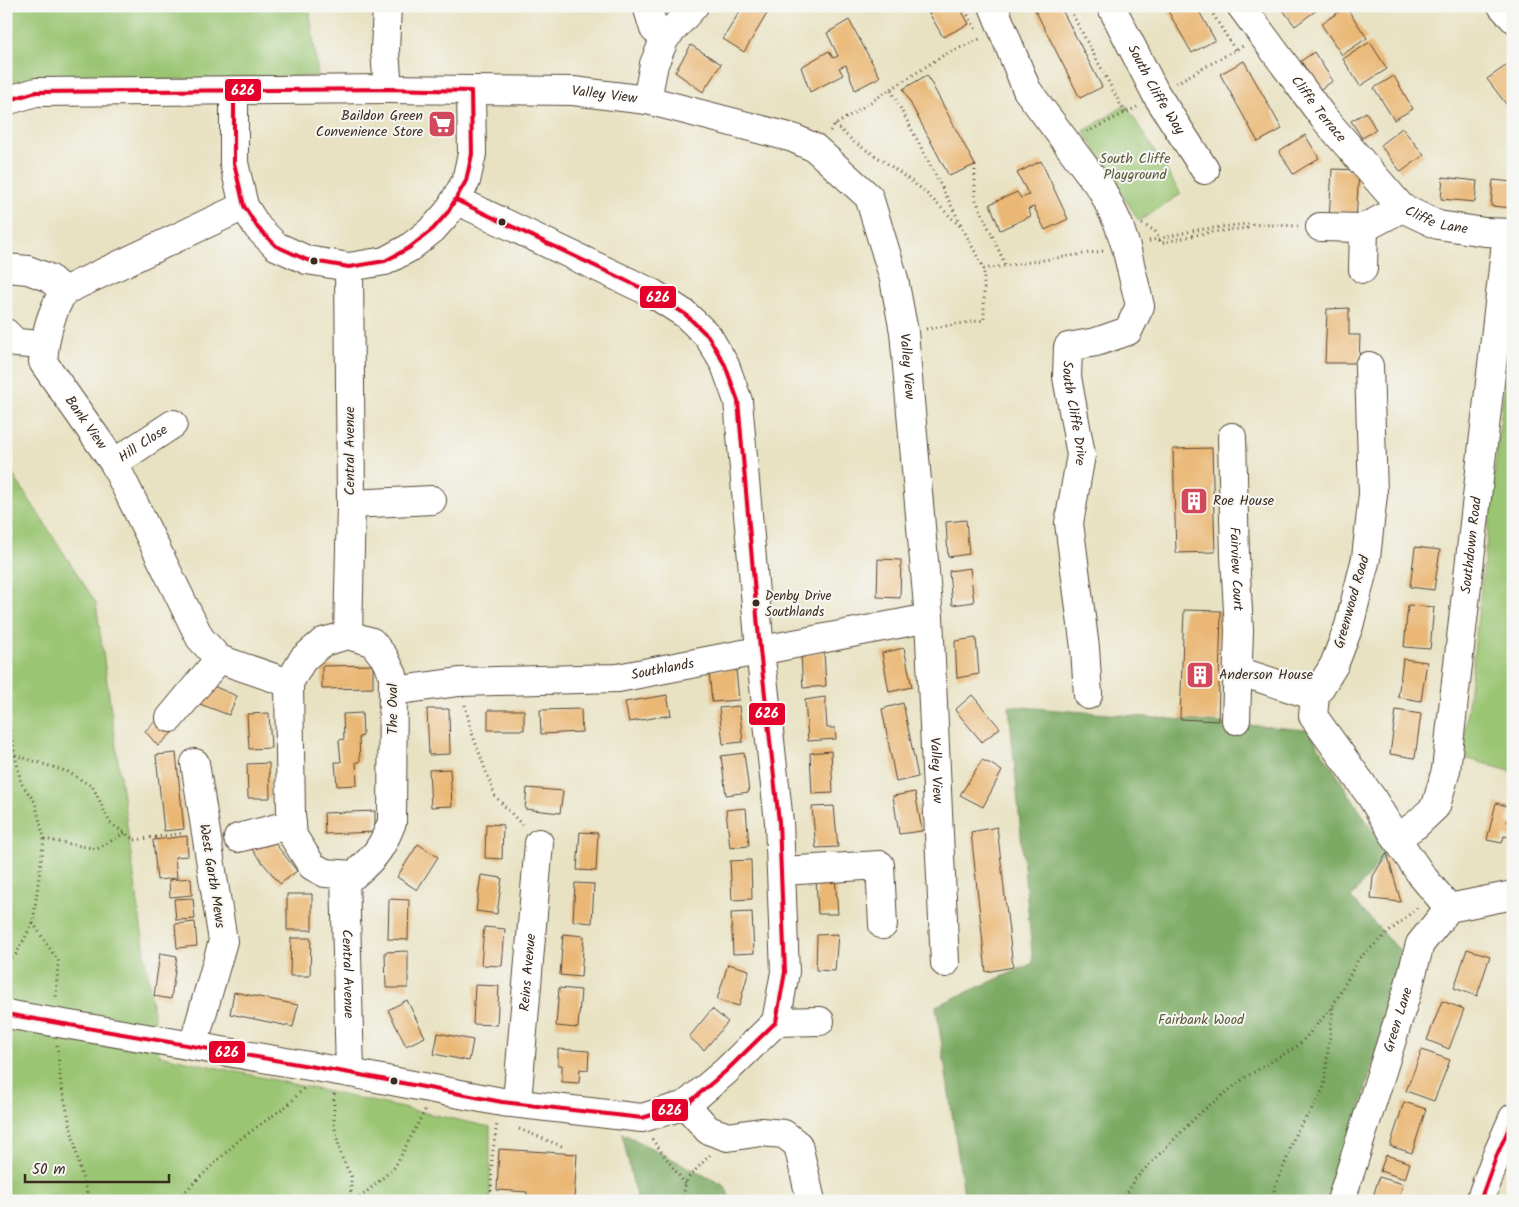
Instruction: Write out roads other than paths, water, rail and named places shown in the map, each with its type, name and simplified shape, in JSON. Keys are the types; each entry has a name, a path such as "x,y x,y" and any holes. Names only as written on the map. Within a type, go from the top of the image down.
{"street":[{"path":"387,6 385,51 388,89"},
{"path":"647,6 654,29 665,38"},
{"path":"648,100 654,64 665,38 694,6"},
{"name":"South Cliffe Way","path":"1111,6 1156,94 1205,170"},
{"name":"Cliffe Terrace","path":"1241,6 1323,117 1402,208"},
{"path":"1502,6 1513,18"},
{"name":"South Cliffe Drive","path":"992,24 1027,90 1102,190 1122,235 1140,306 1128,331 1096,342 1068,347 1067,377 1081,455 1069,524 1085,648 1088,695"},
{"name":"Valley View","path":"6,101 36,92 388,89 573,91 648,100 793,138 815,148 869,197 894,279 904,332 928,618 947,756 945,964"},
{"path":"234,91 234,163 244,206 258,228 276,246 306,260 349,267 385,261 409,248 433,230 448,212 466,181 472,154 471,90"},
{"path":"6,1014 436,1089 511,1110 642,1118 686,1105 726,1071 776,1022 785,972 779,822 760,650 738,402 725,365 708,336 685,314 652,293 456,200"},
{"path":"6,268 28,270 50,278 64,291 244,206"},
{"name":"Cliffe Lane","path":"1364,228 1402,208 1438,225 1510,233"},
{"path":"1320,227 1364,228 1363,269"},
{"name":"Southdown Road","path":"1396,838 1416,825 1436,806 1446,770 1510,233"},
{"name":"Central Avenue","path":"348,635 351,504 349,267"},
{"name":"Bank View","path":"64,291 54,307 44,345 43,362 114,463 200,638 219,659 289,683"},
{"path":"6,333 16,343 44,345"},
{"name":"Greenwood Road","path":"1315,696 1334,665 1349,626 1366,558 1372,494 1369,366"},
{"name":"Hill Close","path":"114,463 173,424"},
{"name":"Fairview Court","path":"1232,437 1239,630 1236,720"},
{"path":"351,504 432,500"},
{"name":"Southlands","path":"393,691 459,682 618,678 928,618"},
{"path":"345,875 325,873 312,866 293,836 289,683 303,659 323,642 348,635"},
{"name":"The Oval","path":"345,875 354,875 374,858 385,840 392,822 393,674 384,657 372,642 348,635"},
{"path":"170,718 219,659"},
{"path":"1238,671 1315,696 1313,716 1372,798 1422,876 1436,904 1513,895"},
{"name":"West Garth Mews","path":"193,1046 223,942 195,763"},
{"path":"238,838 292,824"},
{"name":"Reins Avenue","path":"511,1110 539,843"},
{"path":"782,871 880,865 883,925"},
{"name":"Central Avenue","path":"336,1071 345,875"},
{"name":"Green Lane","path":"1341,1201 1407,992 1420,944 1436,904"},
{"path":"776,1022 820,1021"},
{"path":"686,1105 708,1130 728,1137 761,1132 784,1134 798,1145 811,1201"},
{"path":"1480,1201 1513,1118"}],"place":[{"name":"Baildon Green Convenience Store","path":"442,124"},
{"name":"Roe House","path":"1194,501"},
{"name":"Denby Drive Southlands","path":"756,603"},
{"name":"Anderson House","path":"1200,675"}],"park label":[{"name":"South Cliffe Playground","path":"1135,168"},
{"name":"Fairbank Wood","path":"1201,1020"}]}
